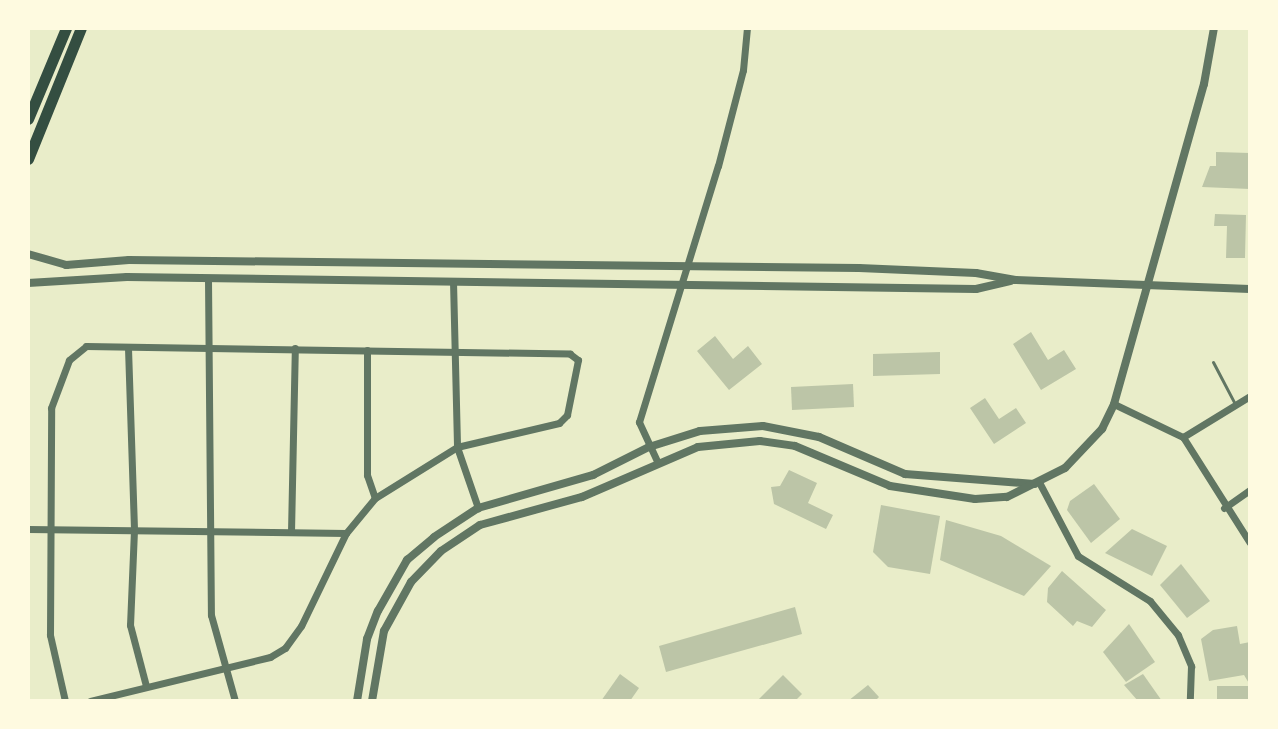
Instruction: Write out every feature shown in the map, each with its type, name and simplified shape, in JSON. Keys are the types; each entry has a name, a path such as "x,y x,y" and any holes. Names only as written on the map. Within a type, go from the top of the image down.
{"main road":[{"path":"28,119 66,28"},
{"path":"28,159 81,28"}],"street":[{"path":"657,461 639,422 737,95 747,28"},
{"path":"1040,484 905,474 819,437 763,426 700,431 649,447 593,475 478,508 434,537 399,572 367,639 356,701 372,700 384,631 411,582 441,551 480,525 582,497 657,461 698,447 760,441 795,446 890,486 935,494 1007,497 1040,484 1086,449 1114,404 1204,84 1214,28"},
{"path":"28,254 66,265 129,260 685,266 918,271 1015,280 1250,289"},
{"path":"28,283 208,279 976,289 1015,280"},
{"path":"208,279 214,531 211,615 235,701"},
{"path":"453,281 457,447 478,508"},
{"path":"65,701 50,635 51,408 61,375 86,346 570,354 579,365 567,415 559,423 457,447 375,498 346,533 294,639 270,657 90,701"},
{"path":"128,348 134,530 130,625 146,686"},
{"path":"291,532 295,348"},
{"path":"367,350 367,475 375,498"},
{"path":"1183,437 1234,402 1250,396"},
{"path":"1114,404 1183,437 1224,508 1250,543"},
{"path":"1040,484 1078,556 1150,601 1178,635 1191,666 1190,701"},
{"path":"1224,508 1250,490"},
{"path":"28,529 346,533"}],"lane":[{"path":"1213,362 1234,402"}],"building":[{"path":"1216,152 1250,153 1250,189 1202,187 1210,166 1216,166"},
{"path":"1215,214 1246,215 1245,258 1226,258 1227,226 1214,226"},
{"path":"1031,332 1048,360 1064,350 1076,369 1041,390 1013,344"},
{"path":"715,336 733,359 748,346 762,364 729,390 697,351"},
{"path":"940,352 940,374 873,376 873,354"},
{"path":"853,384 854,407 792,410 791,387"},
{"path":"985,398 999,419 1016,408 1026,423 994,444 970,408"},
{"path":"789,470 817,483 808,503 833,515 826,529 774,504 771,487 780,486"},
{"path":"1094,484 1120,519 1091,543 1067,510 1070,501"},
{"path":"881,505 940,516 930,574 888,567 873,552"},
{"path":"946,520 1001,536 1051,566 1024,596 940,560"},
{"path":"1132,529 1167,546 1152,576 1105,553"},
{"path":"1181,564 1210,601 1187,618 1160,585"},
{"path":"1062,571 1106,610 1092,627 1077,621 1073,626 1047,602 1048,588"},
{"path":"795,607 802,634 666,672 659,646"},
{"path":"1129,624 1155,662 1126,682 1103,652"},
{"path":"1237,626 1240,644 1250,642 1250,685 1244,675 1209,681 1201,639 1213,630"},
{"path":"620,674 639,688 630,701 601,701"},
{"path":"1143,674 1162,701 1138,701 1124,685"},
{"path":"783,675 802,694 795,701 757,701"},
{"path":"868,685 879,697 875,701 848,701"},
{"path":"1217,686 1250,686 1250,701 1217,701"}]}
